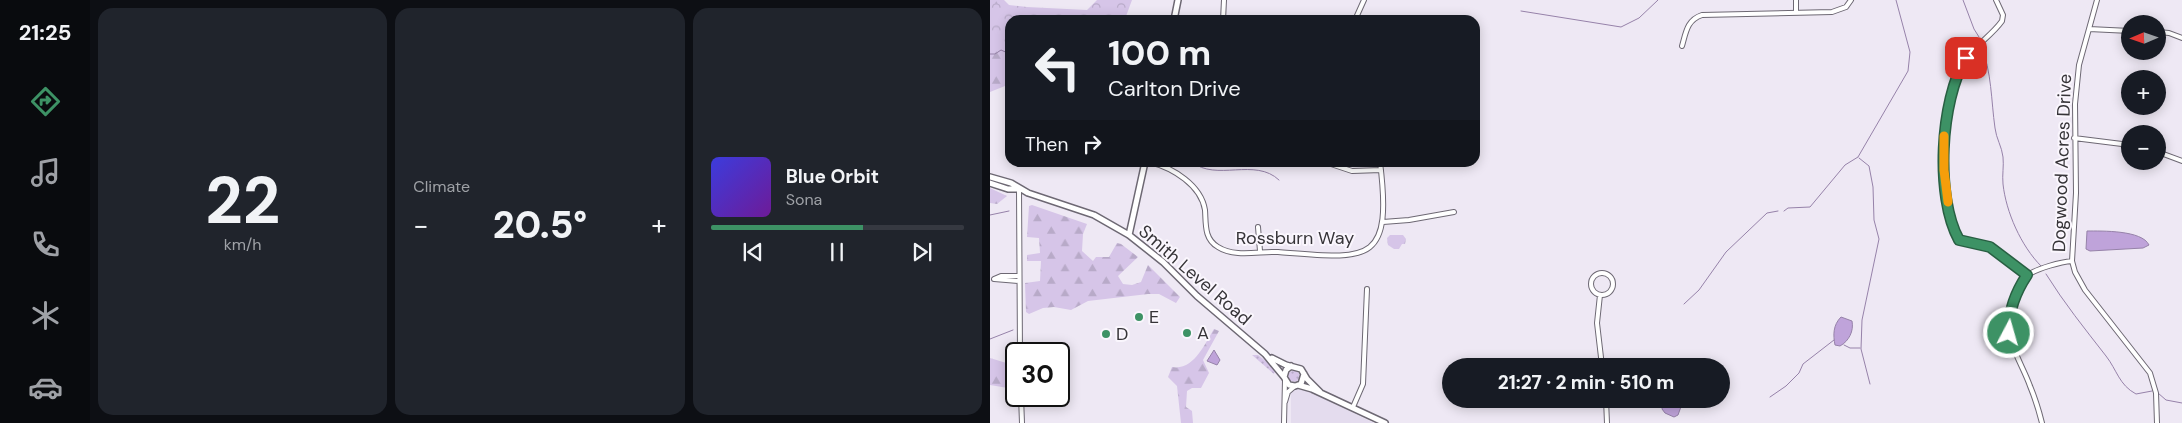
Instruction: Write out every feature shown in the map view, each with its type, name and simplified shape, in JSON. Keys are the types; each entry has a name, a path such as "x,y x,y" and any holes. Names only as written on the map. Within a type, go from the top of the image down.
{"main road":[{"path":"1175,15 1178,0"},
{"path":"1129,235 1144,167"},
{"name":"Smith Level Road","path":"990,177 1011,183 1019,189 1094,216 1129,235 1163,262 1197,296 1265,354 1280,363 1292,366"},
{"name":"Smith Level Road","path":"990,183 1008,189 1019,189"},
{"name":"Smith Level Road","path":"1265,354 1284,378"},
{"path":"1322,394 1301,369 1292,366 1286,370 1284,378 1289,385 1322,394 1385,423"},
{"path":"1297,386 1303,381 1304,374"}],"street":[{"path":"1223,15 1224,0"},
{"path":"1357,15 1364,0"},
{"path":"1796,0 1796,13"},
{"path":"1682,46 1690,22 1702,15 1840,10 1852,0"},
{"path":"1996,0 2002,9 2002,21 1973,49 1961,66 1955,79 1946,126 1944,170 1952,225 1959,240 1990,247 2027,275"},
{"name":"Dogwood Acres Drive","path":"2097,0 2079,65 2074,138 2076,193 2072,261 2075,272 2085,290 2150,373 2156,393 2158,423"},
{"path":"2089,29 2121,31"},
{"path":"2166,33 2182,38"},
{"path":"2074,138 2121,144"},
{"path":"2166,155 2182,161"},
{"name":"Rossburn Way","path":"1164,167 1170,169 1195,190 1202,201 1206,230 1215,245 1228,252 1260,251 1352,256 1369,249 1375,243 1383,222 1381,167"},
{"path":"1340,167 1352,171 1381,170"},
{"path":"1019,189 1020,342"},
{"path":"1383,222 1409,220 1454,212"},
{"path":"1258,227 1260,251"},
{"path":"2042,423 2030,386 2015,354 2009,333 2009,317 2015,296 2027,275 2063,262 2072,261"},
{"path":"1605,273 1612,279 1613,286 1607,294 1600,295 1592,288 1591,282 1595,275 1605,273"},
{"path":"992,280 1019,278"},
{"path":"1353,408 1363,384 1367,289"},
{"path":"1600,295 1597,323 1601,358"},
{"path":"1284,378 1284,423"},
{"path":"1284,406 1288,392 1297,386"},
{"path":"1021,407 1022,423"},
{"path":"1606,408 1607,423"}],"shaded area":[{"path":"2087,231 2111,231 2130,234 2145,240 2149,245 2143,248 2090,251 2086,249"},
{"path":"1841,317 1852,321 1852,328 1846,341 1840,346 1835,345 1834,334 1836,323"},
{"path":"1214,350 1220,360 1217,365 1207,361"},
{"path":"1298,386 1374,423 1291,423 1291,390"},
{"path":"1680,408 1678,415 1674,417 1665,413 1662,409"}],"green space":[{"path":"990,0 1004,0 1012,8 1110,15 1005,15 1005,86 990,92"},
{"path":"1097,0 1132,0 1126,15 1005,15 1005,45 990,45 990,3 1087,10"},
{"path":"990,188 1007,196 997,204 990,203"},
{"path":"1032,205 1087,224 1083,234 1082,251 1093,261 1096,257 1109,257 1117,243 1138,257 1118,276 1123,284 1132,285 1141,282 1148,265 1180,297 1176,303 1159,294 1148,294 1088,301 1071,310 1054,307 1043,308 1029,314 1026,312 1025,283 1040,281 1041,261 1027,261 1027,255 1040,253 1039,238 1027,237 1029,206"},
{"path":"1390,235 1403,235 1406,239 1405,244 1402,244 1399,249 1394,249 1388,245 1387,238"},
{"path":"1214,329 1219,331 1203,360 1209,373 1201,388 1192,388 1187,391 1186,407 1192,411 1193,423 1181,423 1177,386 1168,377 1172,367 1187,365 1198,355"},
{"path":"1252,355 1258,355 1276,369 1274,374"},
{"path":"990,358 1005,363 1005,388 990,385"},
{"path":"1294,370 1300,376 1294,382 1288,376"}],"waterway":[{"path":"1521,11 1621,27 1639,18 1658,0"},
{"path":"1784,211 1788,208 1810,207 1845,165 1858,157 1908,71 1910,52 1896,0"},
{"path":"1963,0 1979,37"},
{"path":"1981,45 1985,55 1996,132 2002,153 2003,184 2007,206 2021,239 2041,266"},
{"path":"990,54 995,54 1001,50 1005,52"},
{"path":"1859,158 1869,166 1873,187 1874,220 1879,239 1862,320 1861,349 1870,384"},
{"path":"1200,167 1212,170 1259,170 1269,173 1279,180"},
{"path":"990,215 1009,211"},
{"path":"1684,304 1699,290 1726,252 1767,213 1778,211"},
{"path":"2046,274 2067,306 2110,361 2126,386 2136,394 2152,391"},
{"path":"990,339 1013,330"},
{"path":"1770,397 1786,386 1799,373 1803,364 1834,340"},
{"path":"1844,345 1850,348 1860,348"},
{"path":"2158,393 2166,400 2182,403"}],"slow traffic":[{"path":"1944,136 1944,170 1948,202"}],"place":[{"name":"E","path":"1139,317"},
{"name":"A","path":"1187,333"},
{"name":"D","path":"1106,334"}],"route":[{"path":"1966,58 1955,79 1948,108 1943,153 1945,185 1952,225 1959,240 1965,243 1981,244 1990,247 2027,275 2015,296 2009,317 2009,333"}]}
